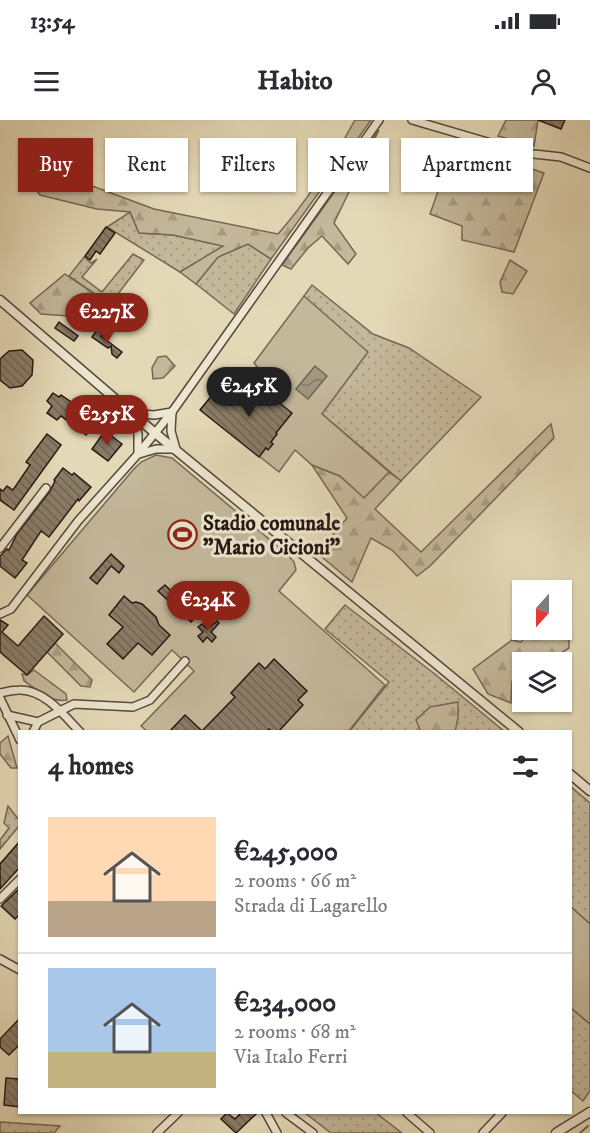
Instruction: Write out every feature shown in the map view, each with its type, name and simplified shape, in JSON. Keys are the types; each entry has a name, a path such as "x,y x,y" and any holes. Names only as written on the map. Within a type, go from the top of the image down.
{"street":[{"path":"0,614 11,609 78,521 172,412 379,120"},
{"path":"412,120 525,153 561,157 590,168"},
{"path":"0,300 155,433 517,730"},
{"path":"132,413 154,415 172,412"},
{"path":"172,412 171,430 176,449"},
{"path":"132,413 138,434 138,454"},
{"path":"138,454 156,449 176,449"},
{"path":"0,548 46,489"},
{"path":"34,730 38,722 74,704 133,707 150,700 184,661"},
{"path":"18,736 0,695 19,690 34,692 60,710 78,730"},
{"path":"7,715 38,722"},
{"path":"572,776 590,791"},
{"path":"0,898 18,881"},
{"path":"0,958 18,969"},
{"path":"556,1133 590,1112"},
{"path":"157,1133 177,1114"},
{"path":"267,1114 277,1133"},
{"path":"287,1114 313,1133"},
{"path":"408,1114 430,1133"},
{"path":"483,1133 501,1114"},
{"path":"295,1120 299,1133"}],"green space":[{"path":"355,120 371,120 358,138 345,138"},
{"path":"506,120 538,120 534,146 533,138 498,136"},
{"path":"533,169 544,173 514,252 462,240 462,226 430,214 438,192 533,192"},
{"path":"93,186 154,209 278,234 311,192 319,192 271,259 248,244 218,257 196,284 180,272 223,246 173,235 139,233 130,212 97,209 40,195 38,192 93,192"},
{"path":"334,192 349,192 334,223 356,254 348,264 322,236 308,248 291,269 282,265"},
{"path":"130,212 139,233 173,235 224,246 180,272 107,227"},
{"path":"248,244 271,259 234,314 196,284 218,257"},
{"path":"133,254 144,260 114,299 132,312 120,311 69,276 84,257 91,263 97,259 82,277 102,292"},
{"path":"510,260 527,271 513,294 502,292 500,282"},
{"path":"65,274 119,311 132,312 133,316 117,329 69,316 41,314 30,303"},
{"path":"312,285 373,334 409,348 481,397 401,481 322,414 304,296"},
{"path":"304,296 368,352 322,414 389,472 364,498 340,476 312,465 295,450 279,472 201,410 216,393 232,406 262,373 254,363"},
{"path":"166,356 175,366 163,378 153,379 152,368 158,357"},
{"path":"551,424 554,438 430,566 417,576 392,550 371,538 352,582 317,553 347,518 312,465 340,476 364,497 389,472 401,481 375,509 421,552"},
{"path":"156,455 172,458 294,562 296,570 279,591 385,685 350,730 146,730 141,726 194,671 172,650 134,692 27,595 141,462"},
{"path":"345,605 503,730 351,730 389,682 325,629"},
{"path":"512,640 521,642 523,640 569,640 569,648 563,652 512,652 511,703 488,694 473,669"},
{"path":"55,643 92,680 90,687 81,686 47,652"},
{"path":"34,670 66,694 67,700 50,698 24,681 22,674 27,675"},
{"path":"458,702 455,730 420,730 416,720 430,707"},
{"path":"8,736 17,768 11,768 0,754 0,743"},
{"path":"572,788 590,803 590,924 572,908"},
{"path":"8,806 18,819 18,827 0,849 0,840 9,828 4,823"},
{"path":"572,908 590,924 590,1024 572,1009"},
{"path":"572,1009 590,1024 590,1091 583,1101 572,1092"},
{"path":"306,1114 377,1114 402,1133 331,1133"},
{"path":"0,1122 60,1126 54,1133 0,1133"}],"water":[{"path":"315,366 327,376 308,399 296,389"}],"building":[{"path":"538,120 565,120 561,129"},
{"path":"106,227 115,233 100,254 96,251 90,260 85,256"},
{"path":"59,322 78,336 74,341 55,328"},
{"path":"97,330 103,334 101,336 122,352 117,358 112,354 111,346 108,348 92,337"},
{"path":"22,350 33,360 32,375 22,386 10,388 0,380 0,359 9,351"},
{"path":"253,382 292,413 276,433 271,442 273,444 268,450 266,448 259,457 200,410 213,394 227,405 234,397 238,401"},
{"path":"53,393 71,402 68,406 94,424 86,435 61,416 57,420 47,413 52,406 47,401"},
{"path":"105,431 122,444 108,461 92,449"},
{"path":"47,434 61,445 14,510 0,500 0,489 3,491 7,486 13,490 30,465 26,462"},
{"path":"63,468 72,475 74,473 91,487 79,501 78,499 49,537 41,531 22,560 27,563 15,578 0,566 0,556 7,549 9,550 17,534 50,491 54,480"},
{"path":"111,554 124,566 119,573 111,566 97,584 90,578"},
{"path":"165,585 177,597 180,594 199,613 191,622 158,591"},
{"path":"124,596 132,603 142,604 170,635 152,655 138,643 123,659 107,644 123,627 109,615"},
{"path":"44,616 63,634 27,675 0,652 0,620 8,625 2,632 18,646"},
{"path":"217,621 219,623 211,632 216,637 212,642 207,637 203,642 198,636 203,632 198,627 202,624 207,629"},
{"path":"274,659 307,691 298,700 303,705 280,730 203,730 235,697 231,693 259,663 265,669"},
{"path":"185,715 201,730 171,730"},
{"path":"18,843 18,869 0,889 0,864"},
{"path":"18,890 18,916 15,919 1,906"},
{"path":"18,1020 18,1046 9,1055 0,1047 0,1039"},
{"path":"6,1078 18,1079 18,1107 4,1105"},
{"path":"226,1114 235,1119 240,1114 256,1114 236,1133 221,1119"}],"waterway":[{"path":"580,1133 588,1126"}],"place":[{"name":"Stadio comunale \"Mario Cicioni\"","path":"182,535"}]}
